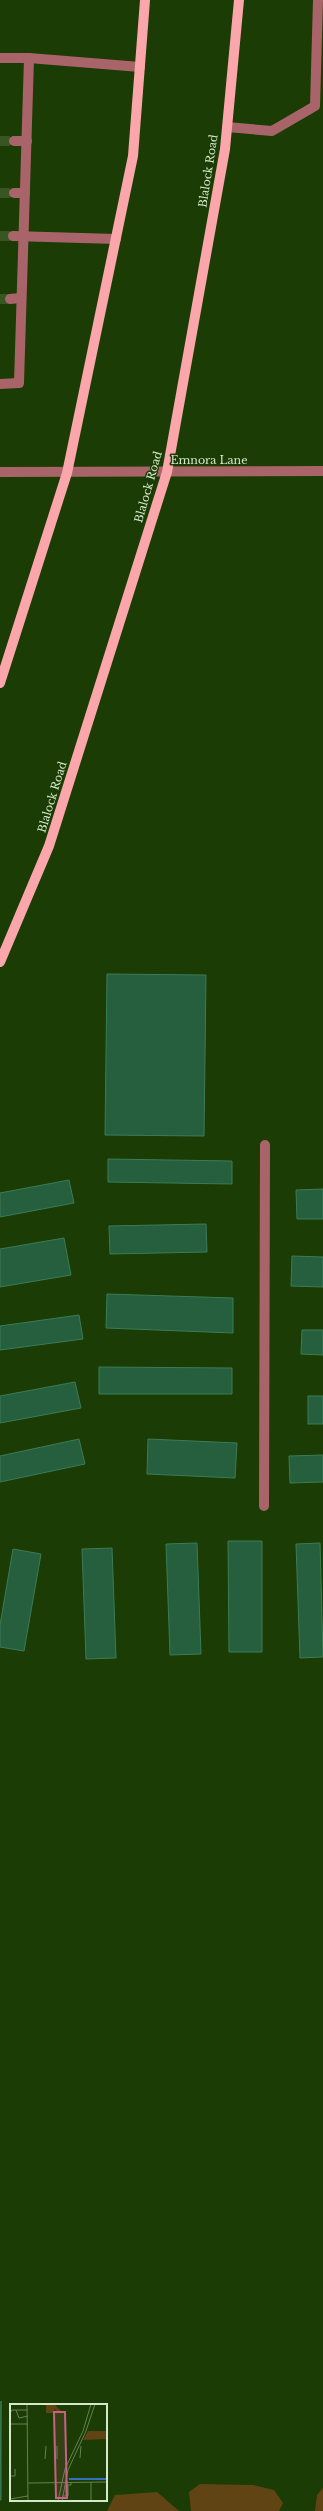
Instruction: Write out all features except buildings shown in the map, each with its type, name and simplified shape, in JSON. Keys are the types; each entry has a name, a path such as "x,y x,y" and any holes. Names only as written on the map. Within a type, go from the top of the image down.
{"main road":[{"path":"0,683 67,473 133,156 145,0"},
{"name":"Blalock Road","path":"0,962 49,846 167,472 225,149 239,0"}],"street":[{"path":"227,128 272,131 315,106 318,0"},
{"path":"0,58 29,58 140,67"},
{"path":"0,384 18,383 21,298 18,236 25,193 29,58"},
{"path":"14,141 27,142"},
{"path":"14,193 25,193"},
{"path":"18,236 116,239"},
{"path":"10,299 21,298"},
{"name":"Emnora Lane","path":"0,472 67,473 323,471"},
{"path":"264,1506 265,1145"}],"shaded area":[{"path":"200,2484 253,2485 274,2490 283,2503 279,2511 191,2511 189,2492"},
{"path":"323,2488 323,2511 315,2511 317,2495"},
{"path":"157,2492 179,2511 107,2511 115,2495"}],"tunnel":[{"path":"0,141 14,141"},
{"path":"0,193 14,193"},
{"path":"0,236 13,236"},
{"path":"0,299 10,299"}]}
